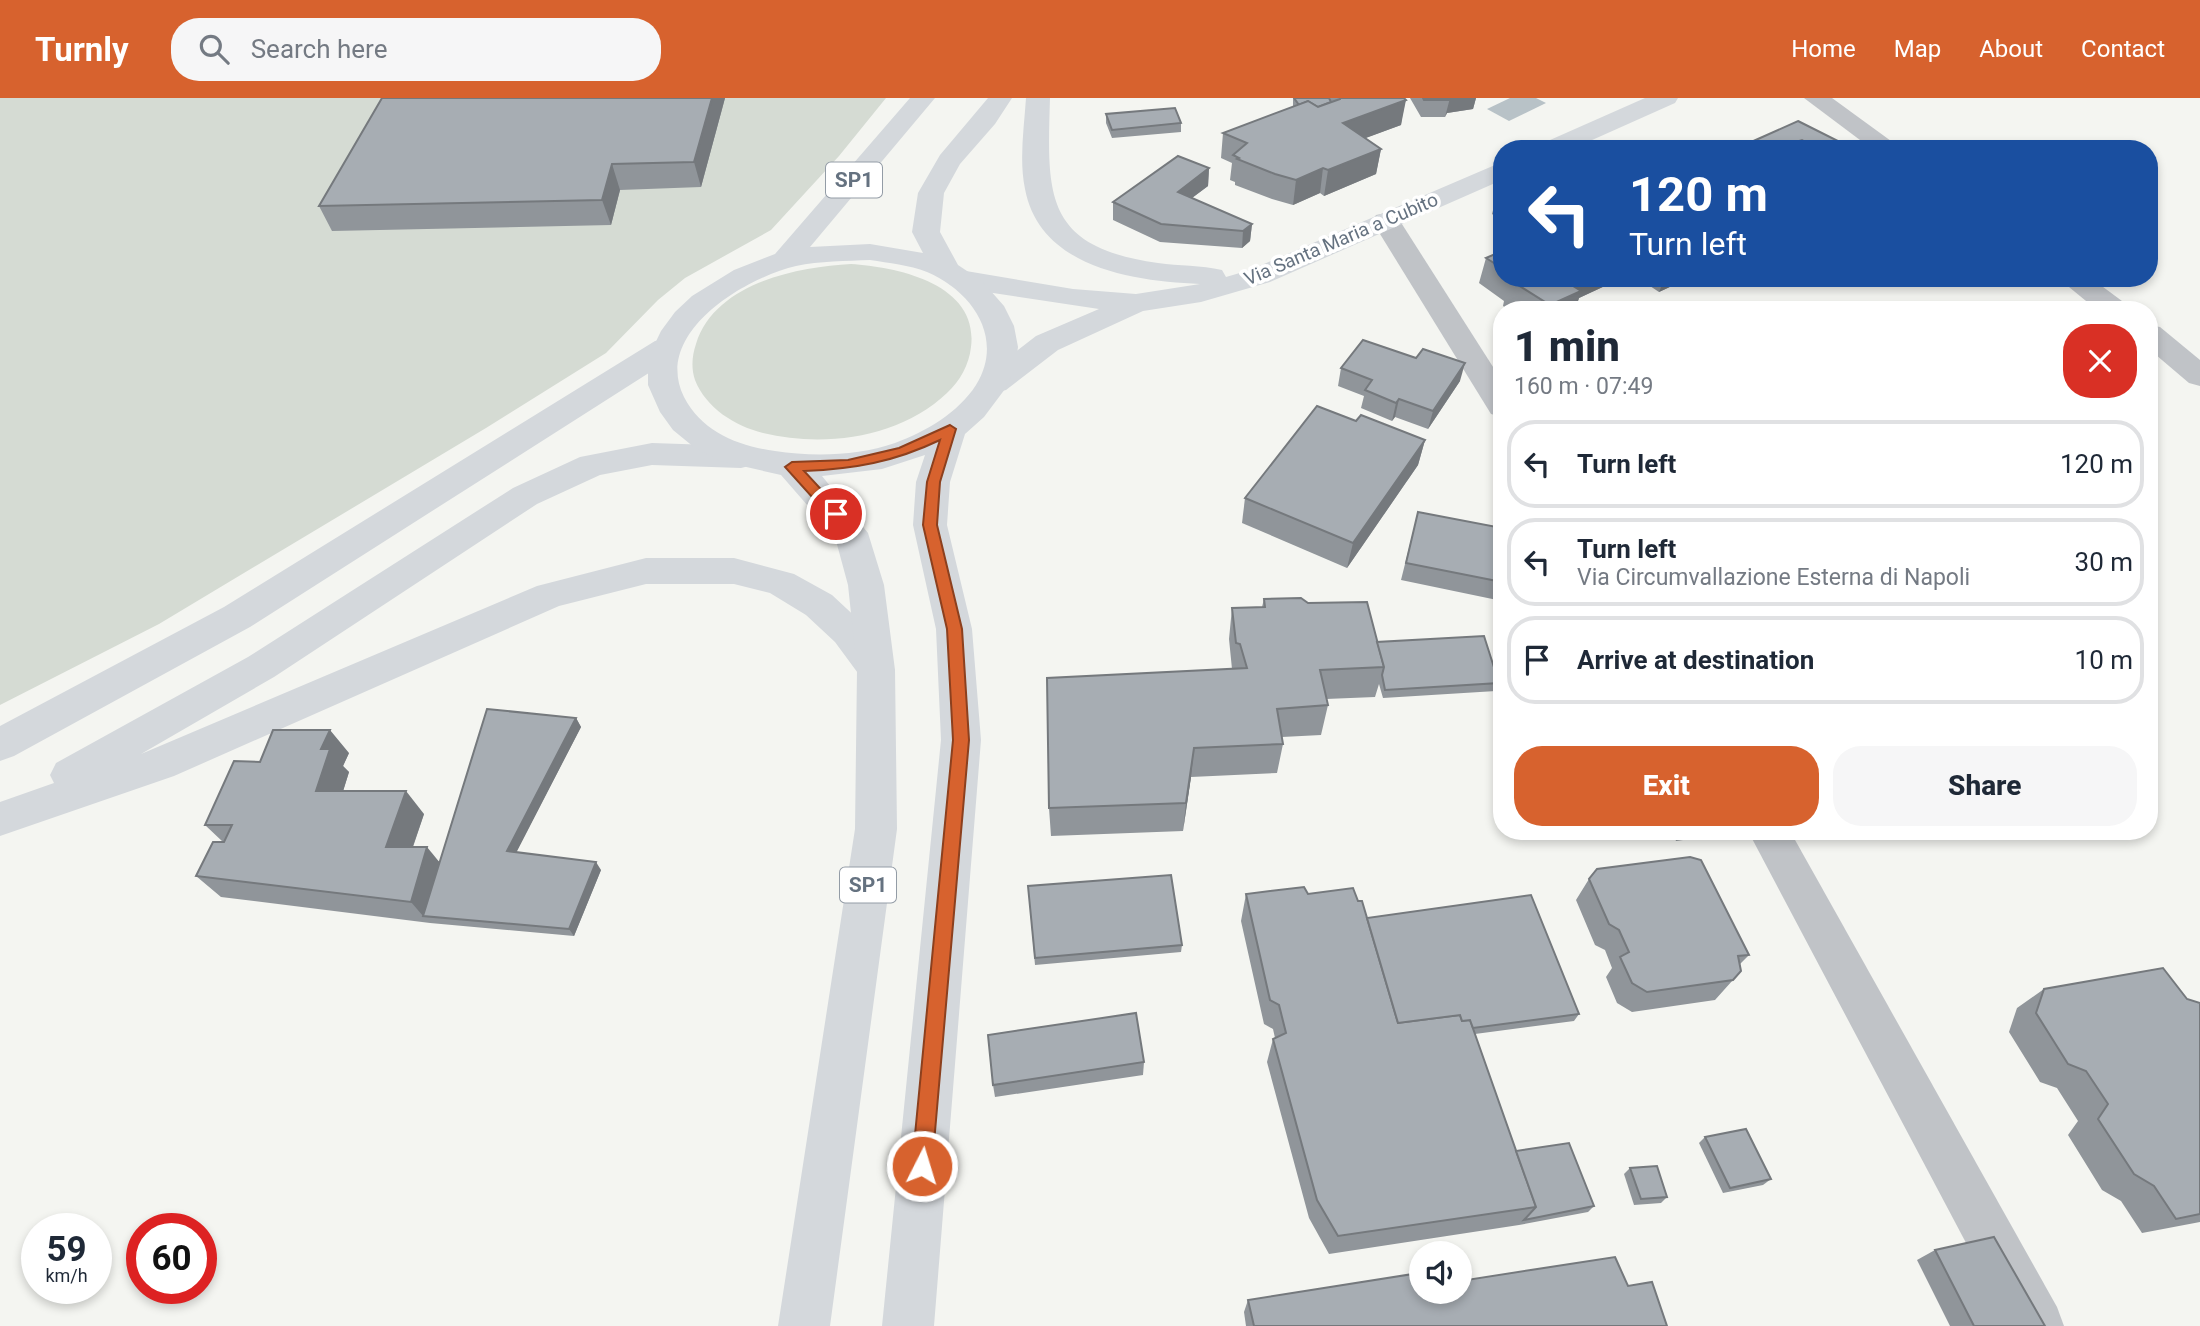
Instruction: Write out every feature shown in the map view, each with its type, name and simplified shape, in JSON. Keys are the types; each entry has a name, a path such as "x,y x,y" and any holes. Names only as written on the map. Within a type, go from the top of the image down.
{"main road":[{"name":"SP1","path":"785,260 827,208 869,165 923,98"},
{"path":"953,275 926,232 931,193 949,162 986,119 1000,98"},
{"path":"1038,98 1035,147 1038,191 1051,220 1075,247 1120,265 1188,276 1260,276"},
{"path":"1570,140 1666,98"},
{"name":"Via Santa Maria a Cubito","path":"953,275 1073,298 1136,303 1201,293 1260,276 1493,174"},
{"path":"0,812 107,756 261,667 525,496 592,465 652,454 741,457 792,467 848,465 903,452 950,429 977,407 995,383 1005,350 999,318 978,291 953,275 910,258 870,252 828,253 785,260 745,275 710,295 683,320 667,348 662,380 674,411 701,438 741,457"},
{"name":"Via Santa Maria a Cubito","path":"995,383 1047,343 1136,303"},
{"path":"0,745 237,617 667,348"},
{"path":"908,1326 961,740 954,629 930,525 933,482 950,429"},
{"name":"SP1","path":"792,467 821,496 851,533 866,585 876,670 876,830 804,1326"},
{"path":"0,819 160,764 550,595 646,571 734,571 781,583 819,605 848,632 876,670"}],"street":[{"path":"1818,99 1876,140"},
{"path":"1386,220 1493,392"},
{"path":"2084,287 2104,301"},
{"path":"2158,341 2200,376"},
{"path":"1774,840 2038,1326"}],"shaded area":[{"path":"0,98 886,98 839,156 771,230 685,278 658,300 606,353 159,624 0,705"},
{"path":"1510,98 1536,98 1546,103 1509,121 1487,109"},
{"path":"851,264 891,269 912,275 949,294 962,308 970,325 970,354 960,378 947,393 907,420 860,436 836,439 786,437 763,433 732,421 706,399 695,380 692,362 696,344 706,323 721,306 760,282 807,269"}],"building":[{"path":"382,98 712,98 694,162 612,164 602,200 319,206"},
{"path":"1294,98 1329,98 1331,102 1318,107 1308,101 1299,105"},
{"path":"1340,98 1406,100 1343,123 1381,149 1296,180 1237,159 1239,158 1233,155 1247,143 1223,133 1308,101 1318,107"},
{"path":"1423,98 1450,98 1424,100"},
{"path":"1175,108 1181,123 1112,130 1106,114"},
{"path":"1798,121 1836,140 1802,140 1756,140"},
{"path":"1178,156 1209,168 1178,192 1252,224 1243,231 1161,224 1113,202"},
{"path":"1521,287 1575,287 1581,291 1559,301 1544,301"},
{"path":"1363,340 1416,358 1423,349 1465,363 1433,411 1399,399 1396,403 1365,390 1372,380 1341,368"},
{"path":"1317,406 1356,421 1361,415 1425,440 1353,543 1245,498"},
{"path":"1418,512 1493,526 1493,580 1406,563"},
{"path":"1301,598 1308,603 1367,602 1384,667 1320,670 1328,705 1277,709 1283,744 1194,748 1186,803 1049,808 1047,678 1247,668 1240,644 1236,643 1232,608 1265,607 1264,599"},
{"path":"1484,636 1493,664 1493,683 1385,690 1382,675 1384,667 1377,642"},
{"path":"487,709 576,718 507,851 596,862 569,929 423,916"},
{"path":"273,730 330,730 321,749 330,749 316,791 406,791 386,847 427,847 411,902 196,876 213,842 224,842 232,825 205,825 234,761 260,762"},
{"path":"1690,857 1701,860 1749,955 1738,956 1741,971 1733,980 1647,992 1632,983 1620,957 1629,952 1619,930 1609,924 1589,879 1597,869"},
{"path":"1171,875 1182,945 1035,958 1028,886"},
{"path":"1304,887 1308,894 1353,888 1358,901 1362,901 1398,1023 1460,1015 1462,1021 1470,1020 1536,1207 1338,1236 1317,1200 1273,1039 1286,1033 1279,1005 1270,1000 1246,894"},
{"path":"1531,895 1579,1014 1473,1028 1470,1020 1462,1021 1460,1015 1398,1023 1367,918"},
{"path":"2163,968 2187,999 2200,1003 2200,1214 2176,1219 2154,1186 2134,1174 2098,1119 2108,1104 2086,1071 2068,1064 2036,1013 2044,989"},
{"path":"1136,1013 1144,1062 993,1085 988,1035"},
{"path":"1746,1129 1771,1179 1730,1188 1705,1137"},
{"path":"1569,1143 1594,1206 1524,1220 1536,1207 1516,1151"},
{"path":"1657,1166 1667,1197 1641,1199 1630,1168"},
{"path":"1994,1237 2045,1326 1974,1326 1935,1250"},
{"path":"1615,1257 1628,1286 1652,1282 1667,1326 1254,1326 1248,1300 1409,1275 1409,1304 1472,1304 1472,1279"}],"route":[{"path":"836,514 792,467 848,465 903,452 950,429 933,482 930,525 954,629 961,740 922,1166"}]}
